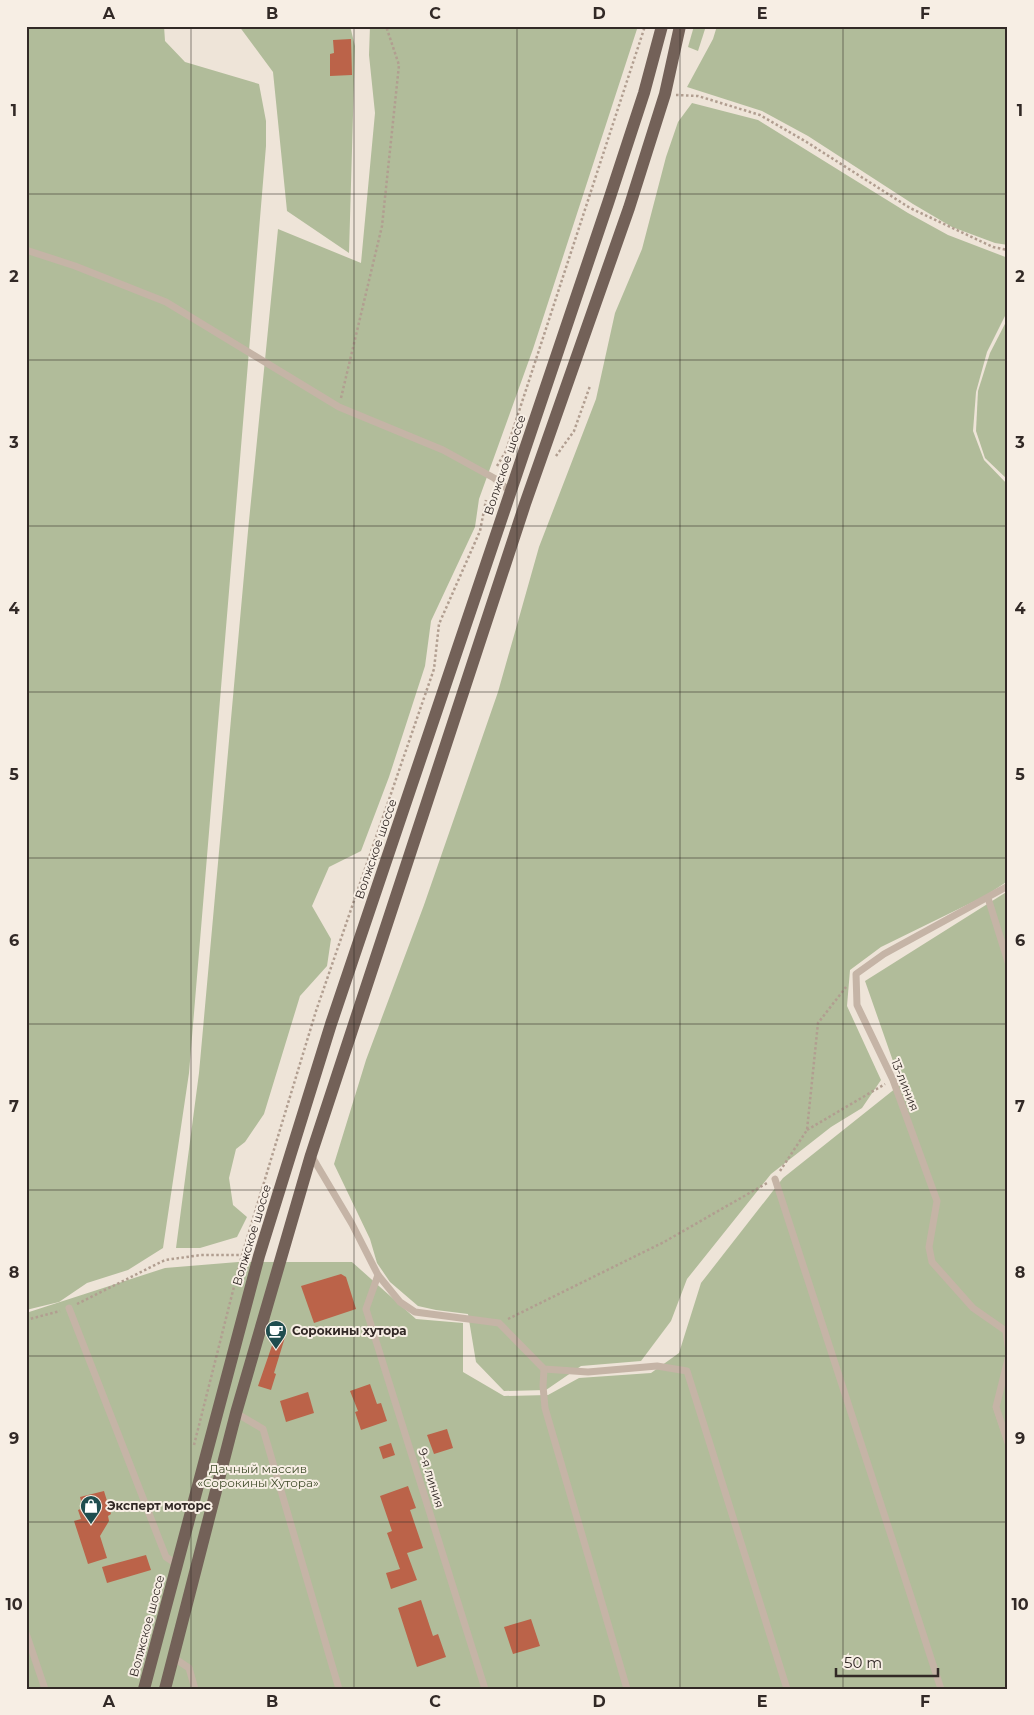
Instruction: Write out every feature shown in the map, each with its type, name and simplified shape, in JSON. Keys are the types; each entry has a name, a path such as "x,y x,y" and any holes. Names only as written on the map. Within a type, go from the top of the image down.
{"main road":[{"name":"Волжское шоссе","path":"144,1689 260,1256 331,1024 608,203 644,93 662,26"},
{"path":"165,1689 236,1413 311,1155 525,504 629,208 665,94 680,26"}],"lane":[{"path":"26,250 75,266 166,302 339,407 443,450 494,478 511,492"},
{"path":"856,974 884,954 1008,886"},
{"path":"988,898 1008,962"},
{"name":"13-линия","path":"856,974 858,1005 893,1080 938,1201 929,1247 932,1262 973,1308 1006,1331 1008,1346"},
{"path":"311,1155 352,1224 378,1275 400,1302 415,1312 499,1323 544,1370 588,1372 657,1366 687,1371 787,1689"},
{"path":"775,1179 941,1689"},
{"name":"9-я линия","path":"378,1275 366,1309 485,1689"},
{"path":"69,1308 166,1557 178,1565"},
{"path":"1008,1359 996,1406 1008,1444"},
{"path":"544,1370 545,1408 627,1689"},
{"path":"236,1413 264,1428 339,1689"},
{"path":"26,1633 44,1689"},
{"path":"174,1658 189,1668 195,1689"}],"path":[{"path":"339,407 382,226 399,65 386,26"},
{"path":"496,466 506,451 645,26"},
{"path":"665,94 698,96 760,115 805,141 910,208 994,247 1008,250"},
{"path":"555,459 574,431 590,386"},
{"path":"807,1130 818,1023 856,974"},
{"path":"499,1323 664,1242 775,1179 807,1130 893,1080"},
{"path":"26,1320 69,1308 165,1260 201,1255 260,1256"}],"green space":[{"path":"26,26 164,26 165,41 185,62 259,84 266,121 266,146 189,1073 163,1248 128,1270 87,1283 59,1302 26,1310"},
{"path":"239,26 350,26 355,46 349,253 287,211 273,72"},
{"path":"370,26 638,26 533,349 479,499 475,527 431,621 425,666 389,777 361,851 329,867 312,906 331,939 327,966 300,996 264,1114 245,1142 236,1149 229,1178 233,1205 247,1217 237,1237 200,1248 176,1248 199,1073 248,531 278,229 361,263 375,113 369,55"},
{"path":"694,26 706,26 698,51 688,47"},
{"path":"717,26 1008,26 1008,245 995,243 952,227 808,136 762,111 687,87 713,39"},
{"path":"692,103 758,120 908,213 948,235 1008,258 1008,310 987,352 976,392 973,431 984,460 1008,485 1008,881 985,896 881,947 850,970 847,1006 881,1080 862,1108 831,1127 771,1174 687,1279 671,1321 641,1361 581,1366 546,1390 504,1391 476,1362 468,1314 418,1306 390,1282 377,1263 370,1239 334,1164 366,1060 424,905 498,692 539,547 596,399 615,313 642,249 666,157 678,122"},
{"path":"1008,318 1008,480 985,458 976,431 978,391 990,353"},
{"name":"Дачный массив «Сорокины Хутора»","path":"1008,891 1008,1689 26,1689 26,1313 165,1268 238,1262 352,1262 416,1319 463,1323 463,1372 504,1396 548,1395 579,1378 651,1373 679,1353 701,1283 783,1178 901,1084 865,981"}],"building":[{"path":"351,39 352,75 330,76 330,54 334,53 333,40"},
{"path":"341,1274 346,1277 356,1309 314,1323 301,1286"},
{"path":"277,1331 286,1334 274,1373 276,1374 271,1390 258,1386"},
{"path":"370,1384 377,1404 381,1403 387,1421 361,1430 355,1412 358,1411 350,1391"},
{"path":"308,1392 314,1413 286,1422 280,1401"},
{"path":"447,1429 453,1448 434,1454 427,1435"},
{"path":"391,1443 395,1455 383,1459 379,1447"},
{"path":"408,1486 416,1508 410,1510 423,1548 407,1553 417,1580 391,1589 386,1573 400,1569 387,1533 392,1531 380,1496"},
{"name":"Эксперт моторс","path":"104,1491 111,1514 108,1516 109,1521 100,1536 107,1558 88,1564 74,1521 81,1519 78,1510 83,1508 80,1497"},
{"path":"146,1555 151,1570 107,1583 102,1567"},
{"path":"421,1600 433,1636 438,1634 446,1657 417,1667 398,1608"},
{"path":"531,1619 540,1646 513,1654 504,1627"}],"place":[{"name":"Сорокины хутора","path":"276,1350"},
{"name":"Эксперт моторс","path":"91,1525"}]}
